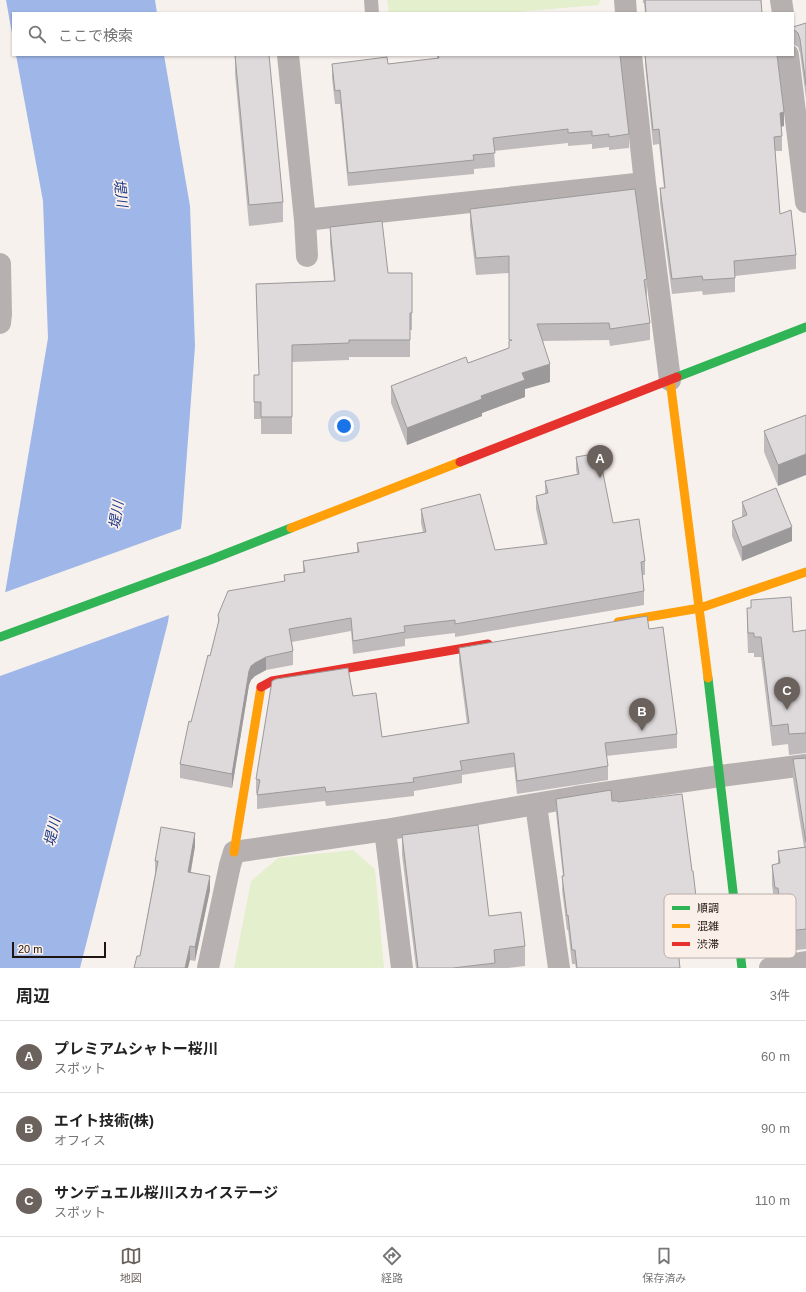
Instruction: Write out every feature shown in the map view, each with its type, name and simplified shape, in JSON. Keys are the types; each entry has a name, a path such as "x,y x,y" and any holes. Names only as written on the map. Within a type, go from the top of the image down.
{"street":[{"path":"625,0 626,12"},
{"path":"781,0 783,12"},
{"path":"288,56 305,220 307,256"},
{"path":"631,56 644,183 700,608 734,894"},
{"path":"788,56 806,202"},
{"path":"305,220 644,183"},
{"path":"0,264 0,323"},
{"path":"0,636 210,560 806,327"},
{"path":"609,624 700,608 806,572"},
{"path":"208,968 234,852 261,687 272,681 499,642"},
{"path":"234,852 385,830 576,797 806,765"},
{"path":"536,805 559,968"},
{"path":"385,830 402,968"},
{"path":"741,958 742,968"},
{"path":"770,968 806,962"}],"lane":[{"path":"370,0 372,12"}],"green space":[{"path":"387,0 601,0 598,5 516,12 389,12"},
{"path":"353,850 375,869 384,968 234,968 251,881 278,858"}],"water":[{"path":"6,0 155,0 157,12 12,12 12,33"},
{"name":"堤川","path":"16,56 164,56 190,206 195,346 182,520 168,622 80,968 0,968 0,623 48,338 43,201"}],"pier":[{"path":"183,528 172,614 0,676 0,611 3,593"}],"building":[{"path":"645,0 761,0 762,12 646,12"},
{"path":"806,23 806,85 800,39 798,33 794,30 794,27"},
{"path":"235,56 269,56 283,202 249,205"},
{"path":"438,56 620,56 629,134 609,137 609,134 592,136 592,131 568,133 568,129 493,138 495,153 473,155 474,160 348,173 340,90 335,91 332,64 387,57 388,64 439,58"},
{"path":"645,56 777,56 784,112 780,113 782,136 774,137 780,214 791,210 796,255 734,261 735,278 703,280 702,276 672,279 660,188 665,188 659,129 653,130"},
{"path":"635,189 647,279 644,280 650,323 610,329 609,323 537,324 550,364 522,373 525,380 481,396 482,399 407,428 391,386 466,357 468,363 509,348 509,341 512,340 509,340 509,256 476,258 470,209"},
{"path":"382,221 388,273 412,273 410,340 349,340 349,343 292,345 292,417 261,417 261,402 254,402 254,375 259,375 256,284 335,281 330,227"},
{"path":"806,415 806,454 778,465 764,431"},
{"path":"599,453 613,523 639,519 645,561 641,562 644,591 455,624 455,620 404,626 405,632 353,641 351,618 289,629 293,651 266,657 251,666 249,671 232,774 180,764 189,721 191,722 208,655 210,656 219,620 218,615 228,591 285,581 284,575 305,572 303,561 359,552 357,543 426,532 421,509 480,494 495,550 547,544 536,496 548,493 545,481 579,474 576,457"},
{"path":"776,488 792,527 742,547 732,521 747,515 742,502"},
{"path":"791,597 793,632 806,630 806,733 789,734 788,724 772,726 761,637 754,637 754,633 748,633 747,608 751,608 751,600"},
{"path":"647,616 649,629 663,627 677,734 605,743 608,766 517,781 514,753 460,761 462,770 413,778 414,782 326,792 325,787 257,795 260,780 256,779 272,681 276,679 348,668 353,696 376,693 382,737 469,723 459,648"},
{"path":"806,758 806,842 793,759"},
{"path":"611,790 612,801 618,802 682,794 696,894 664,894 664,958 679,958 680,968 577,968 575,950 572,950 562,876 564,876 556,799"},
{"path":"478,825 489,916 521,912 525,946 494,950 495,963 453,968 418,968 402,835"},
{"path":"161,827 195,833 188,872 210,876 195,947 190,946 185,968 134,968 137,956 140,956 158,861 155,861"},
{"path":"806,847 806,929 796,930 796,894 779,894 778,888 775,888 772,865 780,863 778,851"}],"traffic: fast":[{"path":"677,377 806,327"},
{"path":"0,637 210,560 291,528"},
{"path":"708,678 733,894"},
{"path":"741,958 742,968"}],"traffic: slow":[{"path":"670,380 708,678"},
{"path":"291,528 460,462"},
{"path":"618,622 700,608 806,572"},
{"path":"234,852 261,687"}],"traffic: jam":[{"path":"460,462 677,377"},
{"path":"261,687 272,681 488,644"}],"place":[{"name":"プレミアムシャトー桜川","path":"600,478"},
{"name":"サンデュエル桜川スカイステージ","path":"787,710"},
{"name":"エイト技術(株)","path":"642,731"}]}
